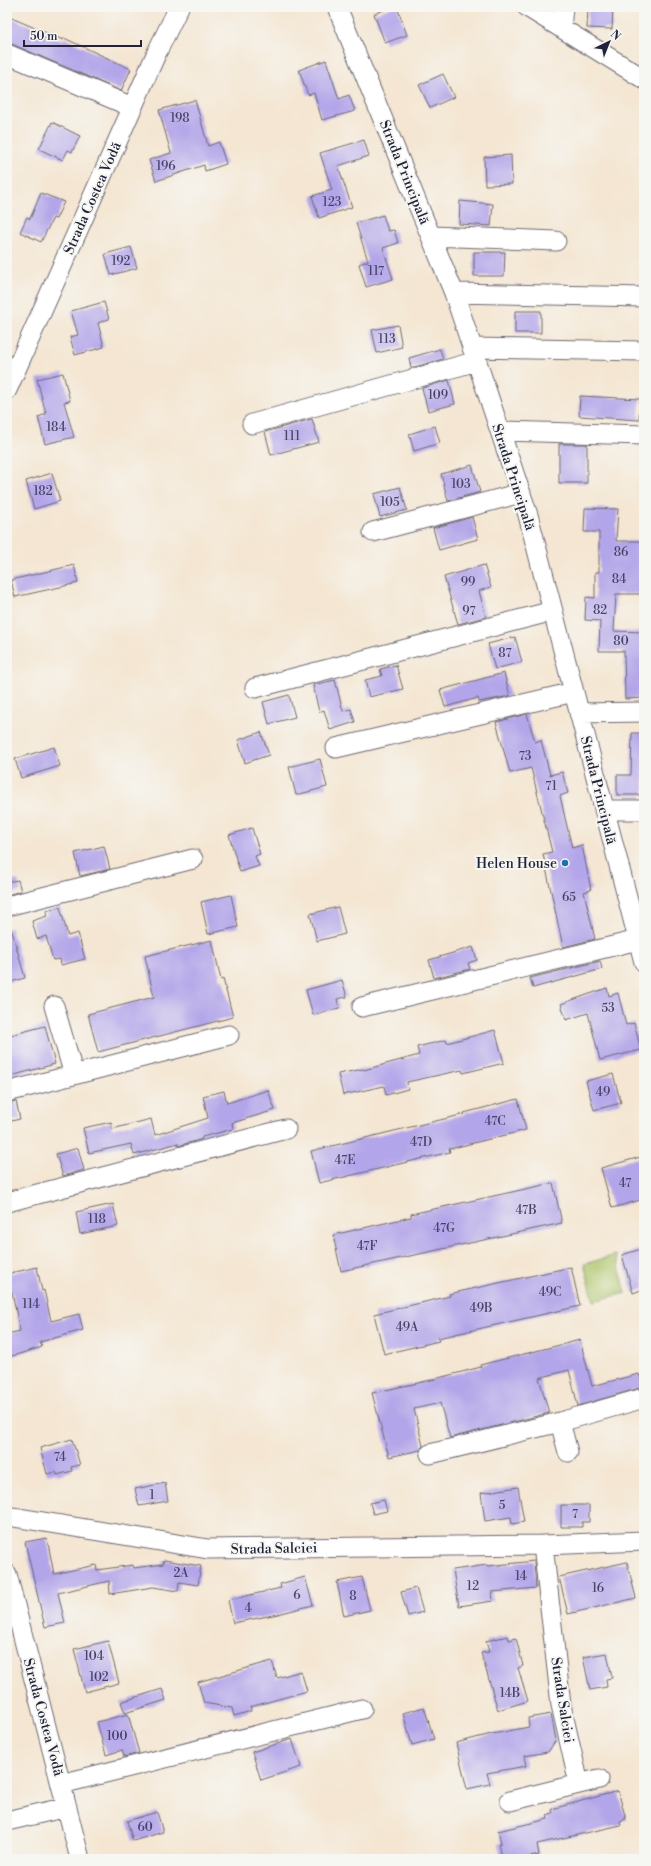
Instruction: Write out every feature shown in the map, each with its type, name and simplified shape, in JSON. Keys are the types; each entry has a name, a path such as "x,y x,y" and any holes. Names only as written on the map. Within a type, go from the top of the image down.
{"street":[{"name":"Strada Costea Vodă","path":"7,390 132,107 179,7"},
{"name":"Strada Principală","path":"337,7 454,293 520,493 553,611 604,810 641,940 644,962"},
{"path":"527,7 644,78"},
{"path":"561,28 563,7"},
{"path":"7,54 132,107"},
{"path":"431,236 556,241"},
{"path":"454,293 644,297"},
{"path":"252,424 475,355 644,351"},
{"path":"500,431 644,435"},
{"path":"373,532 520,493"},
{"path":"255,688 553,611"},
{"path":"336,748 574,692"},
{"path":"579,712 644,712"},
{"path":"604,810 644,810"},
{"path":"7,906 193,859"},
{"path":"362,1008 641,940"},
{"path":"54,1006 74,1074"},
{"path":"7,1092 229,1035"},
{"path":"7,1202 286,1130"},
{"path":"430,1454 560,1422 644,1398"},
{"path":"560,1422 568,1452"},
{"name":"Strada Salciei","path":"7,1516 208,1549 543,1545 644,1542"},
{"name":"Strada Salciei","path":"543,1545 561,1705 578,1784"},
{"name":"Strada Costea Vodă","path":"7,1574 80,1859"},
{"path":"62,1784 362,1709"},
{"path":"510,1800 599,1779"},
{"path":"7,1820 67,1807"}],"green space":[{"path":"616,1255 626,1293 594,1301 584,1264"}],"building":[{"path":"392,7 397,7 407,35 385,43 374,14"},
{"path":"588,7 613,7 612,29 587,28"},
{"path":"7,16 63,40 64,38 131,69 121,91 7,42"},
{"path":"326,60 339,99 349,95 355,111 322,120 314,93 308,95 299,70"},
{"path":"443,74 454,97 430,108 419,85"},
{"path":"195,100 208,146 219,142 226,164 205,171 204,165 156,181 149,160 171,153 159,110"},
{"path":"52,122 80,136 72,152 68,150 63,160 39,149"},
{"path":"364,140 369,156 338,166 352,207 319,218 312,196 332,190 320,153"},
{"path":"511,155 512,184 485,185 484,157"},
{"path":"41,193 64,202 56,219 53,218 41,242 20,232 27,217 30,219"},
{"path":"460,201 493,204 491,226 459,224"},
{"path":"383,215 388,231 394,230 398,243 383,248 393,279 366,287 359,264 368,261 356,223"},
{"path":"131,247 137,268 111,275 105,254"},
{"path":"474,252 505,252 504,276 474,276"},
{"path":"104,302 109,319 98,323 104,347 75,355 70,337 78,335 71,311"},
{"path":"515,311 541,311 541,333 515,333"},
{"path":"398,325 402,347 377,353 372,330"},
{"path":"440,349 443,359 411,368 409,358"},
{"path":"63,373 70,401 64,402 74,437 45,444 38,417 46,414 37,379"},
{"path":"449,380 455,404 428,411 422,388"},
{"path":"580,396 640,399 639,420 579,416"},
{"path":"312,419 319,442 271,455 265,432"},
{"path":"435,426 440,443 414,451 409,434"},
{"path":"559,444 587,444 587,483 559,483"},
{"path":"472,465 480,492 448,501 441,474"},
{"path":"52,473 60,501 34,509 26,481"},
{"path":"400,487 407,510 380,517 374,494"},
{"path":"585,508 618,509 616,541 644,541 644,594 616,594 614,631 643,632 642,668 644,668 644,698 625,699 624,651 599,651 600,621 585,620 586,597 595,598 595,572 599,572 599,532 584,532"},
{"path":"472,517 478,539 439,550 433,528"},
{"path":"74,565 78,583 15,597 11,580"},
{"path":"484,565 491,587 479,591 486,617 458,624 444,577"},
{"path":"515,637 522,662 495,669 488,644"},
{"path":"396,665 403,689 369,697 365,680 382,676 380,669"},
{"path":"504,673 510,696 479,702 478,698 445,707 440,690"},
{"path":"335,680 343,711 351,709 355,722 330,730 324,710 319,712 313,685"},
{"path":"289,695 295,717 269,724 263,702"},
{"path":"527,714 535,742 541,740 550,775 562,772 568,793 560,796 572,848 582,845 591,890 584,892 595,939 563,947 543,854 552,852 531,768 510,773 496,722"},
{"path":"261,732 269,755 245,763 238,740"},
{"path":"632,733 644,733 644,795 617,795 617,775 631,775"},
{"path":"54,747 60,766 21,778 15,759"},
{"path":"320,759 327,787 296,795 289,767"},
{"path":"252,828 260,854 255,856 259,866 240,872 229,835"},
{"path":"104,846 110,869 80,876 75,853"},
{"path":"18,880 21,891 7,895 7,882"},
{"path":"231,895 238,927 208,934 201,902"},
{"path":"60,907 68,936 78,933 85,959 61,965 60,959 53,960 46,936 37,939 32,921 47,916 46,911"},
{"path":"338,907 345,934 317,941 310,914"},
{"path":"11,928 25,978 7,983 7,929"},
{"path":"212,940 221,980 223,979 233,1017 98,1052 88,1014 154,997 145,956"},
{"path":"473,947 477,960 468,963 470,969 434,978 429,960"},
{"path":"600,961 602,969 533,988 530,978"},
{"path":"342,980 347,997 337,999 339,1008 313,1015 306,990"},
{"path":"607,988 609,996 618,993 626,1025 634,1023 641,1050 600,1060 588,1013 566,1020 561,1004"},
{"path":"45,1026 55,1064 7,1077 7,1036"},
{"path":"495,1030 504,1063 463,1073 462,1070 407,1082 408,1089 386,1095 384,1086 343,1095 338,1074 364,1070 419,1055 417,1047 446,1040 447,1043"},
{"path":"613,1074 621,1103 594,1110 586,1081"},
{"path":"268,1090 275,1110 232,1123 233,1129 202,1137 202,1139 178,1146 178,1143 134,1155 131,1144 89,1153 83,1128 111,1122 112,1129 151,1119 155,1135 208,1118 203,1096 224,1091 227,1103"},
{"path":"518,1099 526,1130 449,1149 450,1152 319,1183 311,1151 465,1114 464,1113"},
{"path":"16,1101 20,1119 7,1122 7,1103"},
{"path":"78,1148 84,1170 63,1176 56,1154"},
{"path":"644,1156 644,1199 612,1208 601,1168"},
{"path":"553,1183 562,1223 341,1271 333,1235 411,1217 411,1214"},
{"path":"113,1204 118,1226 80,1234 76,1212"},
{"path":"644,1248 644,1289 633,1293 622,1255"},
{"path":"37,1267 51,1321 79,1314 83,1330 40,1342 42,1347 9,1357 7,1349 7,1334 20,1331 12,1292 10,1293 7,1281 7,1274"},
{"path":"571,1267 580,1306 438,1338 439,1341 384,1354 374,1314 450,1296 449,1294"},
{"path":"580,1340 592,1386 639,1374 643,1387 578,1406 569,1370 539,1378 549,1413 450,1438 440,1403 414,1409 423,1446 420,1450 389,1457 372,1393 427,1381 481,1367 480,1365"},
{"path":"72,1439 80,1465 71,1467 72,1471 57,1475 56,1472 47,1474 40,1448"},
{"path":"165,1483 168,1501 139,1506 135,1489"},
{"path":"518,1487 524,1522 512,1524 511,1517 485,1521 481,1493"},
{"path":"384,1500 387,1511 373,1514 370,1503"},
{"path":"561,1505 589,1505 589,1522 582,1522 582,1527 561,1527"},
{"path":"47,1538 54,1574 96,1565 97,1570 133,1565 134,1568 163,1564 164,1560 201,1566 198,1585 179,1582 178,1591 153,1587 110,1594 109,1581 58,1593 65,1623 45,1627 25,1542"},
{"path":"534,1561 536,1588 492,1592 493,1601 459,1606 453,1570 487,1565"},
{"path":"627,1562 636,1598 568,1614 559,1577"},
{"path":"305,1577 313,1605 233,1623 228,1600 281,1588 280,1584"},
{"path":"362,1577 370,1610 344,1616 337,1582"},
{"path":"416,1588 423,1612 408,1616 401,1592"},
{"path":"508,1636 509,1640 516,1638 523,1666 518,1668 528,1701 498,1710 481,1653 489,1652 486,1641"},
{"path":"108,1641 119,1683 85,1692 74,1649"},
{"path":"607,1653 612,1678 606,1679 607,1687 590,1690 583,1657"},
{"path":"272,1661 277,1678 301,1671 307,1691 250,1707 251,1711 234,1716 232,1708 204,1703 198,1682"},
{"path":"162,1689 166,1700 125,1713 121,1702"},
{"path":"424,1707 434,1739 412,1745 403,1713"},
{"path":"128,1714 139,1753 124,1757 122,1750 106,1755 97,1722"},
{"path":"551,1714 556,1740 548,1752 524,1756 526,1766 487,1773 490,1784 467,1789 456,1743 529,1727 528,1718"},
{"path":"292,1739 301,1767 261,1780 252,1752"},
{"path":"618,1791 626,1819 620,1821 621,1825 537,1844 539,1855 521,1859 505,1859 504,1855 501,1856 498,1844 501,1843 498,1831 548,1819 547,1815 553,1813 552,1809"},
{"path":"157,1812 163,1832 133,1841 127,1821"}],"place":[{"name":"Helen House","path":"565,863"}]}
